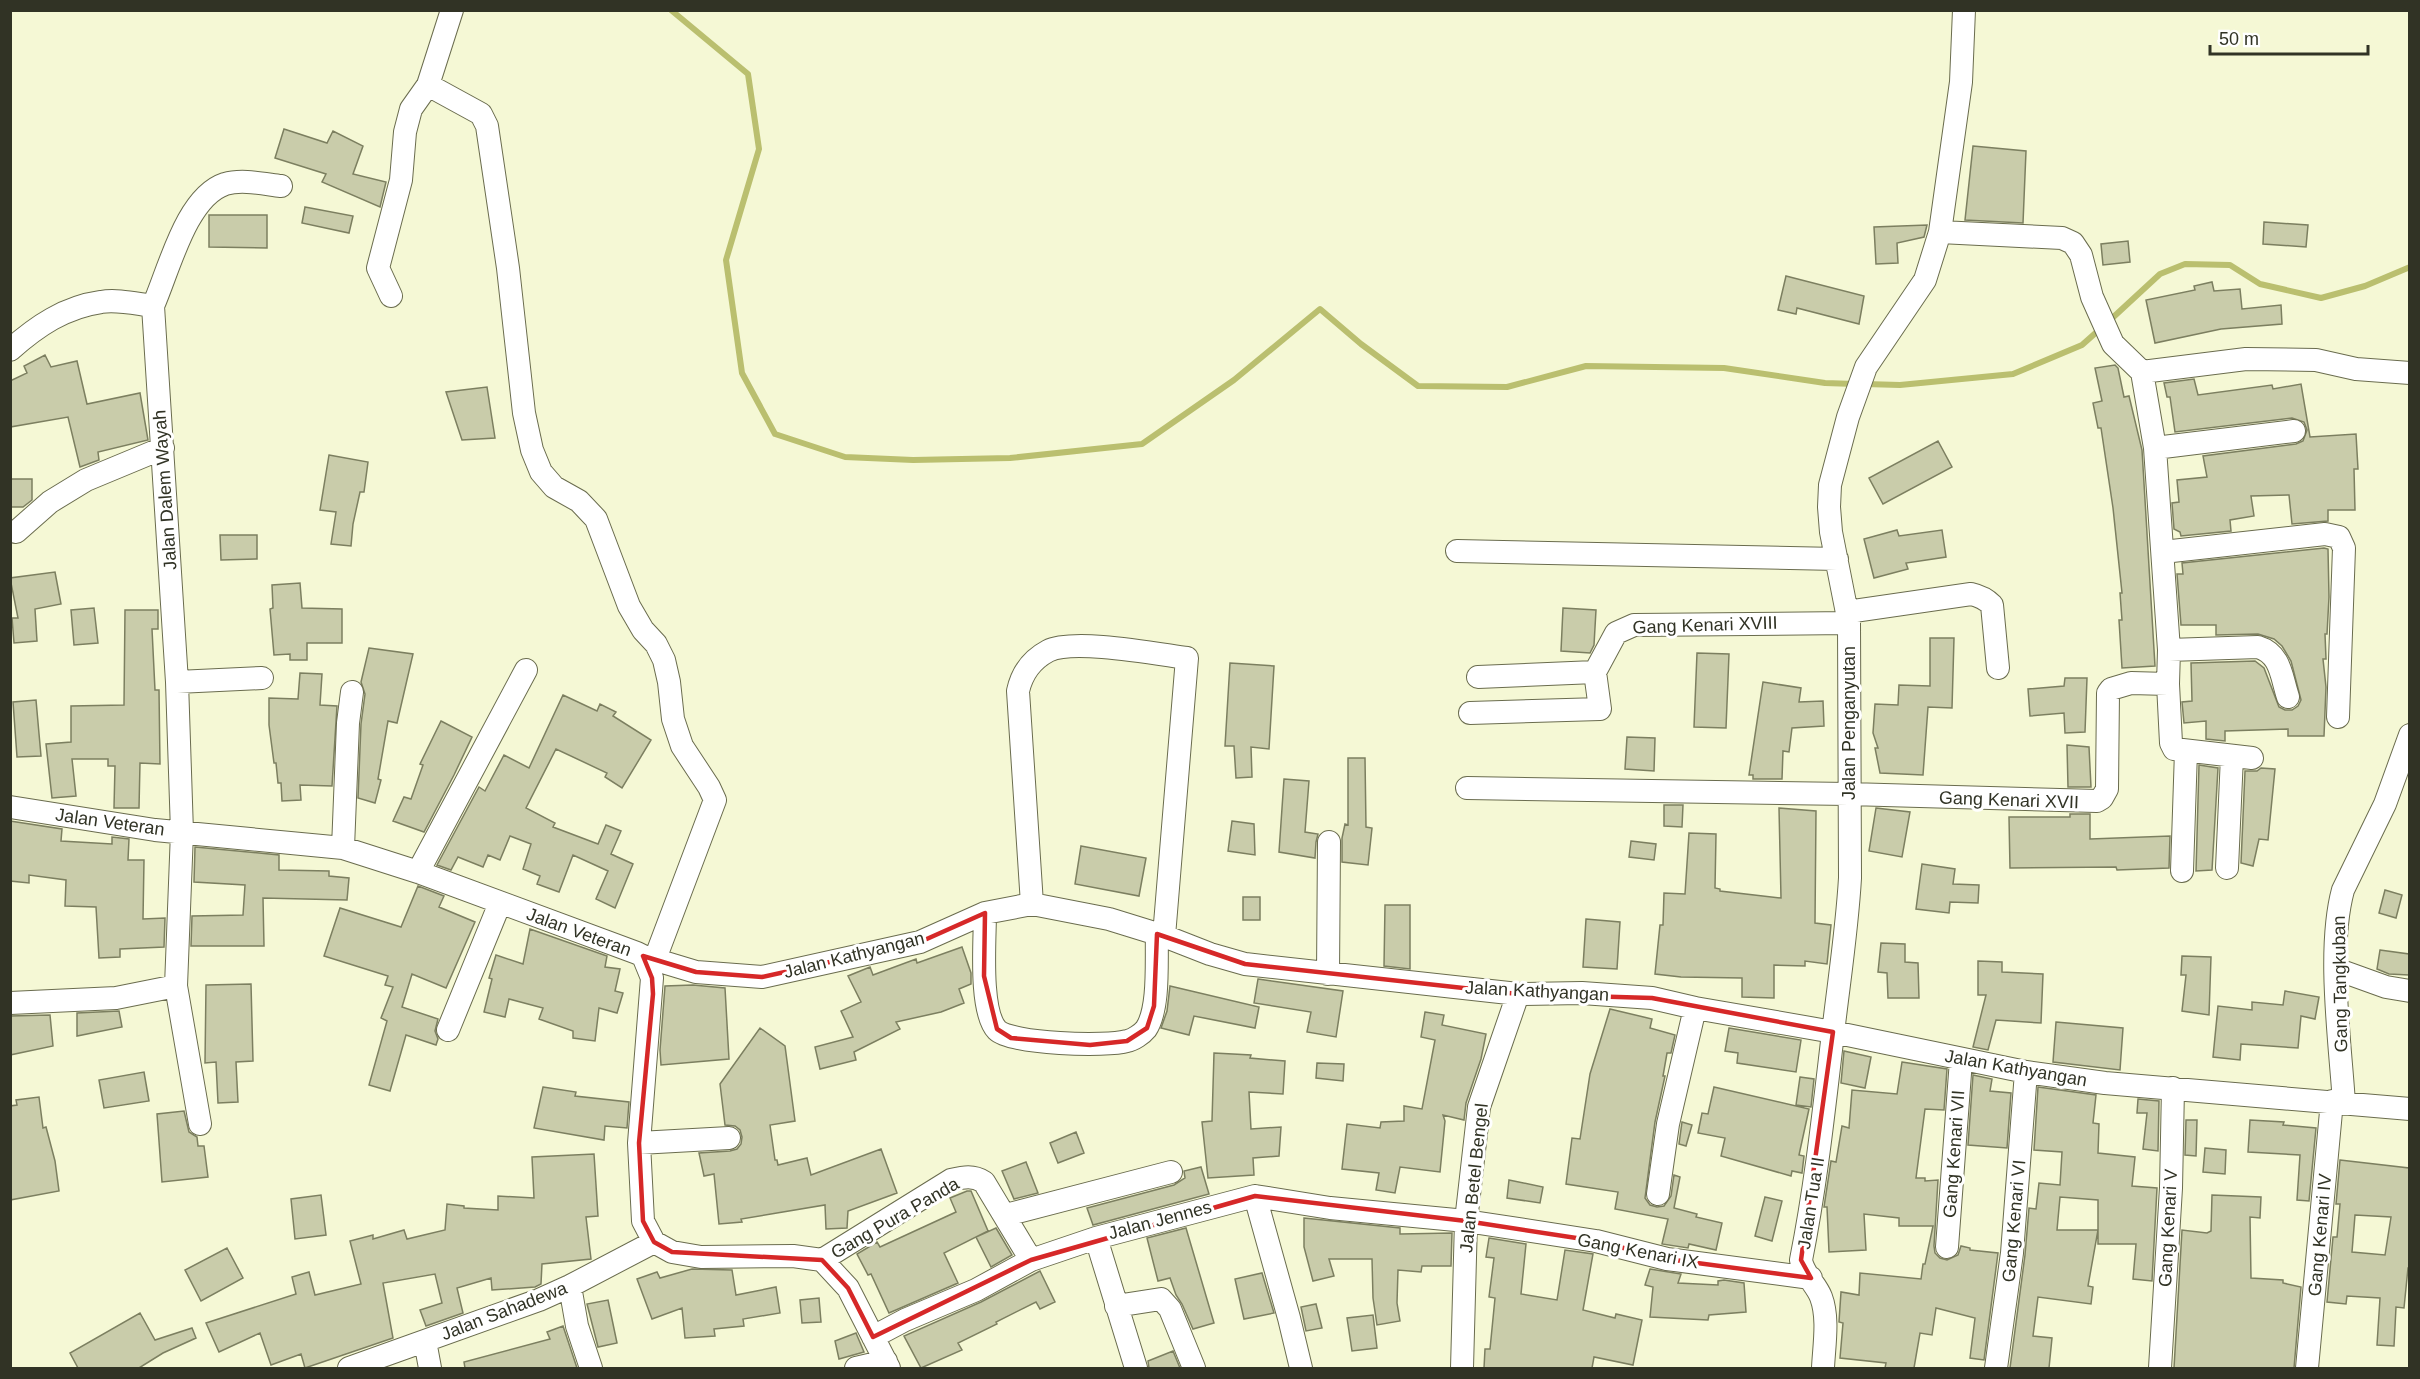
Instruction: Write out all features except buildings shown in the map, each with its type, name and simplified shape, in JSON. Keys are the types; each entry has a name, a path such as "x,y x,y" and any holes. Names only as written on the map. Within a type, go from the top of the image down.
{"street":[{"path":"391,296 369,266 401,180 405,132 411,109 428,86 452,10"},
{"name":"Jalan Penganyutan","path":"1833,1032 1848,921 1849,794 1848,618 1829,507 1830,485 1848,417 1866,367 1924,280 1941,232 1961,82 1964,10"},
{"path":"428,86 481,114 487,126 508,268 524,413 531,450 541,472 554,487 579,501 596,519 629,606 656,644 664,660 673,719 682,746 710,787 715,800 649,958"},
{"path":"10,350 33,330 69,309 103,301 153,306 184,228 197,205 212,191 225,184 236,182 281,186"},
{"path":"1941,232 2062,238 2073,243 2081,255 2092,297 2114,344 2142,372 2155,448 2169,650 2171,743 2174,749 2242,757 2227,868"},
{"name":"Jalan Dalem Wayah","path":"153,306 177,682 182,832 176,986 200,1124"},
{"path":"2142,372 2258,359 2316,360 2356,369 2409,373"},
{"path":"2155,448 2294,431"},
{"path":"16,532 50,502 87,480 163,447"},
{"path":"2163,552 2325,534 2339,537 2344,548 2338,717"},
{"path":"1457,551 1837,560"},
{"name":"Gang Kenari XVIII","path":"1596,672 1616,633 1634,625 1848,618 1971,594 1986,599 1992,605 1998,668"},
{"path":"985,913 984,976 990,1014 997,1029 1011,1038 1090,1045 1127,1041 1140,1035 1147,1028 1154,1006 1187,658 1084,645 1049,650 1022,674 1018,691 1032,904"},
{"path":"2169,650 2258,647 2270,650 2275,657 2288,697"},
{"path":"418,872 526,670"},
{"path":"1470,713 1600,709 1596,672 1479,677"},
{"path":"177,682 262,678"},
{"name":"Gang Kenari XVII","path":"1467,788 1849,794 2097,801 2107,789 2108,693 2114,687 2132,683 2168,684"},
{"path":"343,848 348,723 352,692"},
{"name":"Gang Tangkuban","path":"2338,1102 2336,969 2339,906 2343,890 2385,804 2409,735"},
{"path":"2182,871 2186,751"},
{"name":"Jalan Veteran","path":"10,807 155,830 343,848 418,872 649,958 652,994 639,1143 643,1221 654,1242"},
{"path":"1328,974 1329,842"},
{"path":"448,1030 500,903"},
{"name":"Jalan Kathyangan","path":"649,958 696,972 762,977 920,942 985,913 1032,904 1084,913 1161,935 1235,962 1518,994 1616,994 1652,998 2026,1072 2105,1083 2409,1109"},
{"path":"2336,969 2386,987 2409,991"},
{"path":"10,1003 116,999 176,986"},
{"name":"Jalan Betel Bengel","path":"1462,1368 1466,1221 1479,1107 1518,994"},
{"path":"1658,1194 1668,1124 1695,1008"},
{"name":"Jalan Tua II","path":"1823,1368 1824,1307 1816,1286 1802,1266 1801,1260 1810,1223 1833,1032"},
{"name":"Gang Kenari VII","path":"1947,1247 1961,1060"},
{"name":"Gang Kenari VI","path":"1996,1368 2012,1253 2026,1072"},
{"name":"Gang Kenari V","path":"2160,1368 2171,1188 2173,1088"},
{"name":"Gang Kenari IV","path":"2307,1368 2338,1102"},
{"path":"639,1143 729,1138"},
{"path":"1006,1215 1171,1172"},
{"name":"Gang Pura Panda","path":"822,1260 951,1180 966,1176 977,1177 984,1182 1006,1215 1031,1260"},
{"path":"1255,1196 1301,1368"},
{"name":"Jalan Jennes","path":"873,1336 976,1290 1031,1260 1096,1238 1255,1196 1330,1208 1466,1221"},
{"name":"Gang Kenari IX","path":"1466,1221 1596,1241 1667,1259 1811,1278"},
{"path":"1096,1238 1136,1368"},
{"path":"654,1242 672,1252 701,1257 793,1256 822,1260 848,1288 887,1365 855,1368"},
{"name":"Jalan Sahadewa","path":"349,1368 538,1300 654,1242"},
{"path":"570,1286 577,1326 591,1368"},
{"path":"1116,1306 1161,1299 1170,1309 1194,1368"},
{"path":"425,1341 429,1368"}],"highlighted area":[{"path":"985,913 984,976 997,1029 1011,1038 1090,1045 1127,1041 1147,1028 1154,1006 1157,934 1245,964 1518,994 1652,998 1833,1032 1801,1260 1811,1278 1667,1259 1596,1241 1466,1221 1255,1196 1031,1260 873,1337 848,1288 822,1260 672,1252 654,1242 643,1221 639,1143 653,994 652,978 643,956 696,972 762,977 920,942"}],"waterway":[{"path":"671,10 748,74 759,149 726,260 742,373 775,434 845,457 913,460 1010,458 1142,444 1234,380 1320,309 1361,344 1418,386 1507,387 1586,366 1724,368 1825,383 1855,384"},
{"path":"2108,322 2160,274 2185,264 2230,265 2260,284 2321,298 2365,286 2410,267"},
{"path":"1865,384 1900,385 2013,374 2082,345 2100,329"}]}
